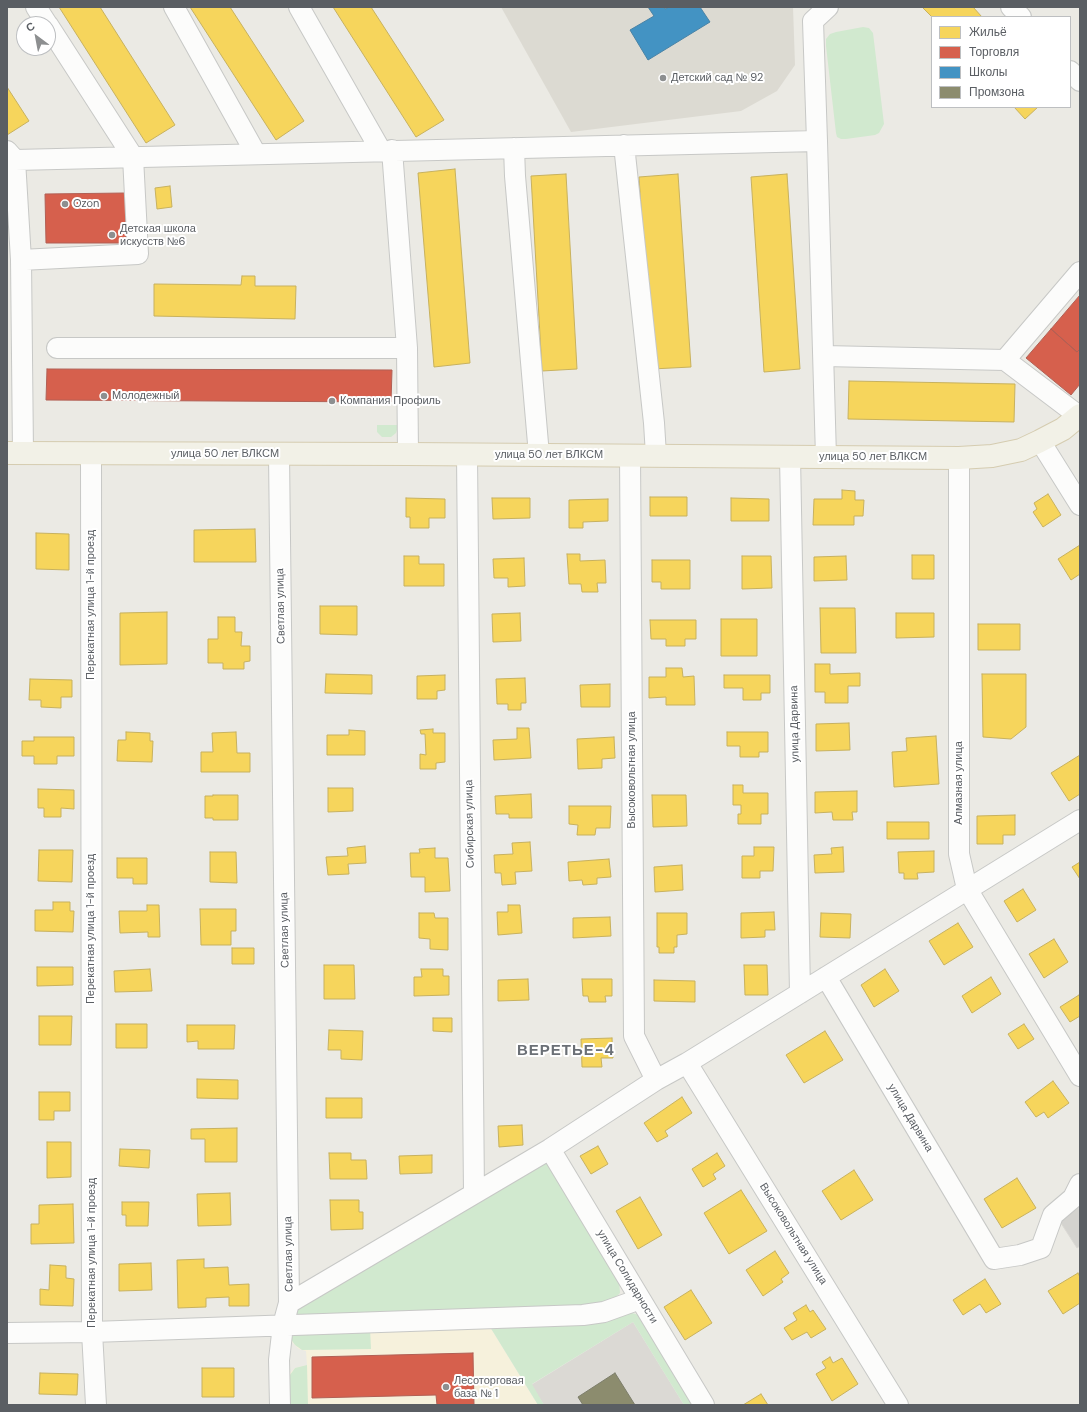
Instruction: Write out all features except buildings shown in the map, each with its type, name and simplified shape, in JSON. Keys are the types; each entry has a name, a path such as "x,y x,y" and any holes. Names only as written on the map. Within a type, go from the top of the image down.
{"main road":[{"name":"улица 50 лет ВЛКСМ","path":"15,453 656,455 959,458 992,456 1021,450 1063,429 1079,416"}],"street":[{"path":"36,7 42,16"},
{"path":"174,7 256,154"},
{"path":"299,7 386,151 407,348 408,454"},
{"path":"826,457 824,356 812,21 828,7"},
{"path":"1011,7 1020,16"},
{"path":"21,260 138,254 133,157 56,37"},
{"path":"1071,72 1080,81"},
{"path":"15,453 21,260 10,156 133,157 817,140"},
{"path":"624,145 654,423 656,455"},
{"path":"514,148 515,176 539,455"},
{"path":"1005,360 1080,272"},
{"path":"57,348 407,348"},
{"path":"824,356 1005,360 1079,416"},
{"path":"1040,441 1080,505"},
{"name":"Перекатная улица 1-й проезд","path":"91,454 92,1332 96,1405"},
{"name":"Светлая улица","path":"279,454 289,1303 283,1325 279,1360 280,1405"},
{"name":"Сибирская улица","path":"467,455 474,1193"},
{"name":"Высоковольтная улица","path":"630,455 634,1036 656,1080"},
{"name":"улица Дарвина","path":"790,456 800,993"},
{"name":"Алмазная улица","path":"959,458 959,854 966,889 1080,1076"},
{"path":"289,1303 550,1149 656,1080 687,1063 966,889 1080,820"},
{"name":"улица Дарвина","path":"826,977 994,1259 1020,1255 1041,1248 1053,1216 1073,1198 1080,1184"},
{"name":"Высоковольтная улица","path":"687,1063 898,1405"},
{"name":"улица Солидарности","path":"550,1149 704,1405"},
{"path":"7,1333 92,1332 583,1315 604,1312 640,1299"}],"shaded area":[{"name":"Детский сад № 92","path":"501,7 793,7 795,65 777,91 741,111 571,132"},
{"path":"487,1322 538,1405 287,1405 290,1373 295,1368 307,1365 306,1351 299,1349 290,1338"},
{"path":"633,1322 684,1405 544,1405 531,1385"}],"green space":[{"path":"863,27 869,28 873,33 884,124 879,133 875,135 841,139 837,137 836,133 826,39 830,34 836,32"},
{"path":"377,425 397,425 396,433 391,437 382,437 377,432"},
{"path":"547,1158 619,1280 620,1293 611,1302 594,1306 293,1318 297,1306"},
{"path":"629,1312 642,1316 699,1405 684,1405 633,1322 532,1384 544,1405 538,1405 487,1322"},
{"path":"370,1328 371,1349 302,1350 295,1345 290,1338 290,1331"},
{"path":"307,1365 308,1405 287,1405 287,1379 295,1368"}],"place":[{"name":"Детский сад № 92","path":"663,78"},
{"name":"Ozon","path":"65,204"},
{"name":"Детская школа искусств №6","path":"112,235"},
{"name":"Молодежный","path":"104,396"},
{"name":"Компания Профиль","path":"332,401"},
{"name":"Лесоторговая база № 1","path":"446,1387"}],"district":[{"name":"ВЕРЕТЬЕ-4","path":"566,1051"}]}
